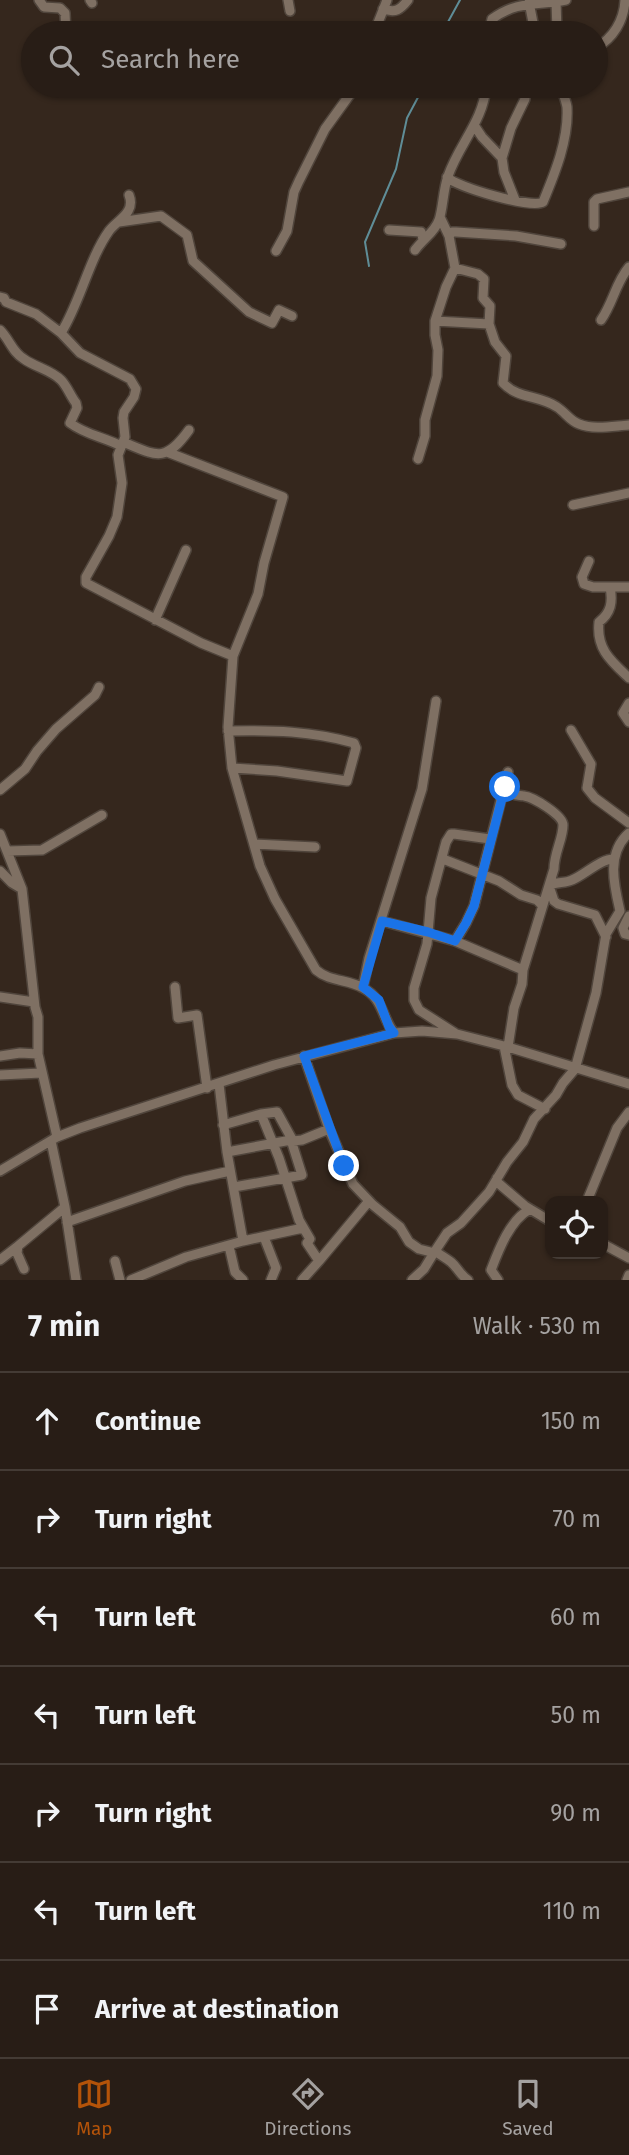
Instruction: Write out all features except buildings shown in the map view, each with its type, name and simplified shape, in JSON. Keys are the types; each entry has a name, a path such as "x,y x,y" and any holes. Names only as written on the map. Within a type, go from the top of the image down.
{"street":[{"path":"38,0 44,7 60,8 65,13 65,21"},
{"path":"288,0 290,11"},
{"path":"385,5 392,12 400,10 408,0"},
{"path":"492,21 513,5 566,0"},
{"path":"608,41 621,21 625,0"},
{"path":"556,1 557,21"},
{"path":"529,2 533,21"},
{"path":"276,251 287,231 294,192 299,181 325,130 348,98"},
{"path":"415,250 434,230 440,217 447,177 485,98"},
{"path":"515,200 504,172 502,158 524,98"},
{"path":"447,177 481,193 539,205 543,202 555,172 565,137 565,98"},
{"path":"474,125 502,158"},
{"path":"594,226 594,202 629,192"},
{"path":"61,333 110,230 127,214 131,201 129,195"},
{"path":"119,222 161,216 187,235 193,261 249,312 272,323 279,310 292,316"},
{"path":"418,459 437,376 435,321 455,268 449,236 440,217"},
{"path":"388,230 421,232 423,239"},
{"path":"449,236 452,232 516,236 561,244"},
{"path":"601,320 611,306 621,276 629,267"},
{"path":"455,268 478,274 484,279 482,298 490,306 489,324 495,342 506,356 503,383 509,389 518,395 535,396 557,407 578,424 601,427 629,425"},
{"path":"0,297 36,314 61,333 80,353 130,379 136,389 124,412 125,437 118,455 122,483 117,517 86,577 86,583 201,643 233,656"},
{"path":"435,321 489,324"},
{"path":"0,330 23,359 62,381 77,408 70,423 83,432 153,454 167,452 283,497 258,594 233,656 228,731 232,768 260,866 275,899 316,970 324,977 363,987 379,1000 394,1033"},
{"path":"167,452 180,442 189,430"},
{"path":"573,505 629,493"},
{"path":"155,620 186,550"},
{"path":"589,561 582,577 584,584 593,587 629,587"},
{"path":"610,587 613,600 606,617 599,622 600,646 604,655 629,678"},
{"path":"0,790 25,769 41,746 95,695 99,687"},
{"path":"363,987 422,789 436,701"},
{"path":"629,703 624,713 629,722"},
{"path":"571,730 591,764 587,788 595,798 629,823"},
{"path":"228,731 318,733 354,743 356,748 347,781 232,768"},
{"path":"455,941 474,906 508,772"},
{"path":"505,787 513,794 525,796 548,808 561,818 563,824 549,886 523,970 506,1046 512,1085 518,1095 545,1109"},
{"path":"8,851 42,850 102,815"},
{"path":"629,833 615,850 614,859 615,897 624,915 625,934 629,935"},
{"path":"0,834 22,889 34,1002 38,1017 38,1054 76,1280"},
{"path":"457,1034 419,1010 414,1000 428,932 431,898 446,842 451,834 490,839"},
{"path":"254,844 315,847"},
{"path":"443,859 482,873 542,905"},
{"path":"549,886 572,880 593,869 599,862 614,859"},
{"path":"0,871 22,889"},
{"path":"549,886 554,901 565,907 595,915 606,937"},
{"path":"412,1280 424,1269 447,1233 461,1223 489,1192 523,1142 534,1119 545,1109 575,1069 596,993 608,930 629,910"},
{"path":"382,921 455,941 523,970"},
{"path":"175,987 178,1018 197,1015 207,1088"},
{"path":"0,996 34,1002"},
{"path":"0,1171 54,1139 304,1056 394,1033 422,1031 457,1034 506,1046 629,1084"},
{"path":"0,1056 38,1054"},
{"path":"304,1056 329,1129 353,1184 400,1227 409,1242 419,1249 435,1252 450,1261 468,1280"},
{"path":"0,1075 41,1073"},
{"path":"219,1084 227,1152 243,1241"},
{"path":"223,1125 277,1112 291,1140 302,1175 234,1187"},
{"path":"589,1196 617,1128 629,1112"},
{"path":"261,1114 303,1228 310,1239 307,1243 319,1261"},
{"path":"227,1152 302,1140 329,1129"},
{"path":"67,1222 185,1181 230,1171"},
{"path":"497,1178 497,1182 545,1218"},
{"path":"302,1280 369,1201"},
{"path":"0,1259 65,1207"},
{"path":"498,1280 491,1270 496,1258 519,1215 530,1209"},
{"path":"131,1280 186,1257 303,1228"},
{"path":"264,1237 276,1268 271,1280"},
{"path":"229,1245 235,1272 243,1280"},
{"path":"18,1246 17,1253 24,1269"},
{"path":"608,1247 629,1258"},
{"path":"115,1261 120,1280"}],"waterway":[{"path":"449,21 460,0"},
{"path":"369,266 365,242 396,169 407,118 418,98"}],"route":[{"path":"344,1166 304,1056 394,1033 379,1000 363,987 369,958 382,921 455,941 474,906 505,787"}]}
